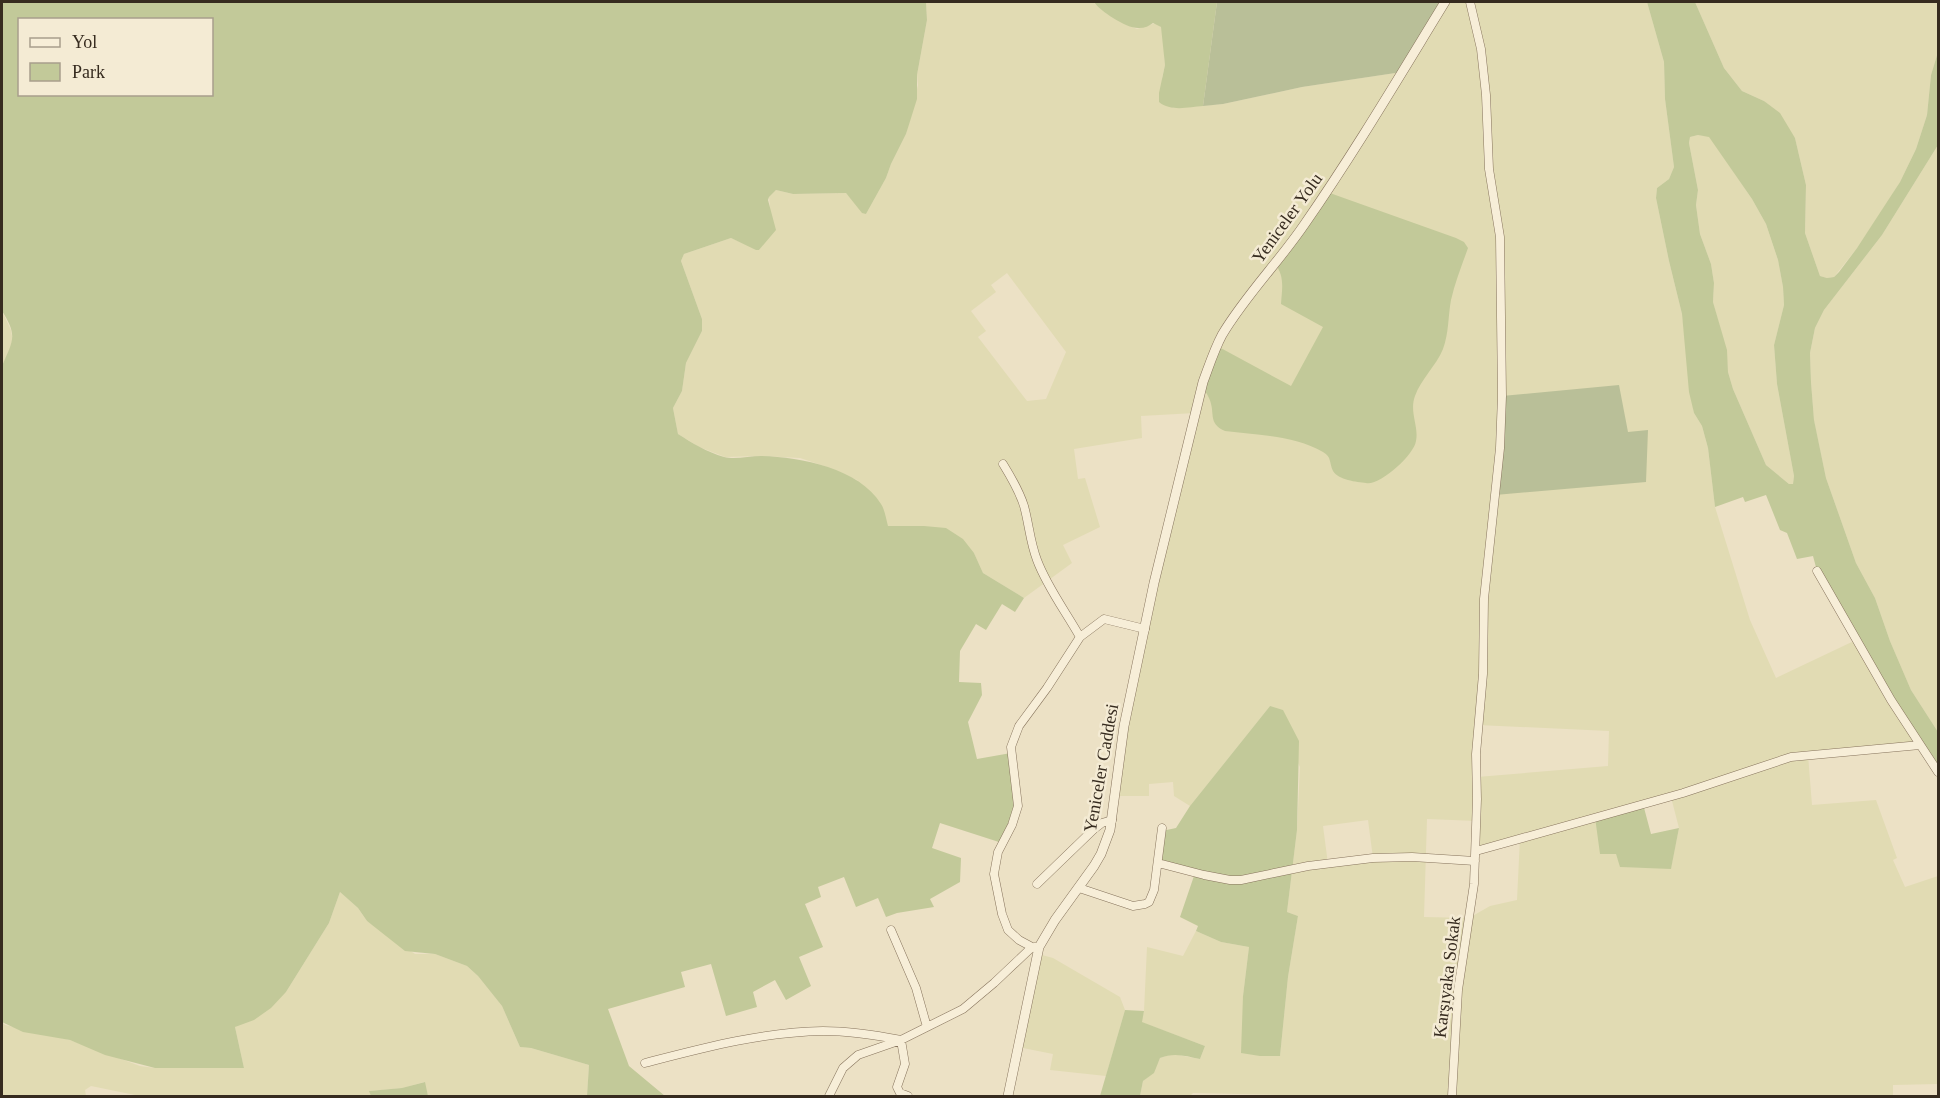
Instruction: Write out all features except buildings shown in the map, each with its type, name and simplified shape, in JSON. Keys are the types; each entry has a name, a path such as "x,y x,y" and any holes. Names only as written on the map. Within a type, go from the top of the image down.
{"street":[{"name":"Yeniceler Yolu","path":"1183,465 1203,382 1222,335 1332,183 1445,2"},
{"name":"Karşıyaka Sokak","path":"1452,1096 1458,990 1472,903 1476,850 1478,725 1484,675 1484,599 1500,448 1502,369 1500,237 1489,170 1486,95 1481,49 1470,2"},
{"path":"1003,464 1018,489 1024,505 1036,560 1080,637"},
{"name":"Yeniceler Caddesi","path":"1008,1096 1036,947 1101,854 1112,820 1124,726 1154,583 1183,465"},
{"path":"1817,571 1856,640 1938,772"},
{"path":"830,1096 843,1068 849,1061 869,1050 901,1040 963,1009 1036,947 1019,940 1008,930 1002,914 994,874 998,852 1012,825 1018,806 1011,747 1019,726 1080,637 1104,619 1145,629"},
{"path":"1476,850 1683,793 1791,757 1920,745"},
{"path":"1037,884 1094,829 1112,820"},
{"path":"1079,888 1133,906 1145,904 1151,898 1154,890 1162,828"},
{"path":"1158,863 1204,875 1241,880 1308,867 1382,858 1412,857 1475,861"},
{"path":"891,930 916,988 927,1027"},
{"path":"645,1064 706,1047 790,1033 823,1031 901,1040"},
{"path":"901,1040 905,1064 897,1088 900,1093 908,1096"}],"shaded area":[{"path":"926,2 1094,2 1137,29 1156,23 1161,27 1163,34 1165,65 1162,78 1173,108 1223,104 1302,87 1402,72 1445,2 1647,2 1664,62 1665,99 1674,167 1669,179 1657,188 1656,198 1682,314 1694,413 1702,426 1708,448 1715,507 1750,620 1776,678 1856,640 1920,745 1808,755 1812,805 1876,800 1897,858 1893,860 1905,887 1938,876 1938,1084 1893,1085 1893,1096 1283,1096 1193,1093 1190,1096 1140,1096 1143,1081 1153,1073 1160,1058 1173,1054 1200,1059 1205,1046 1141,1022 1144,1011 1147,947 1183,956 1196,931 1221,942 1249,947 1243,996 1280,1056 1288,977 1298,916 1287,912 1297,830 1300,767 1270,706 1190,806 1174,796 1173,782 1149,784 1149,796 1115,796 1124,726 1195,413 1141,416 1142,438 1074,449 1078,479 1085,478 1100,527 1063,545 1072,563 1024,598 983,573 974,553 899,527 888,526 857,480 800,458 725,457 699,447 678,434 673,408 682,391 686,363 702,331 702,319 681,261 684,254 731,238 759,250 763,244 770,207 769,197 776,190 793,194 846,193 866,214 906,134 918,85 917,75 927,20","holes":["1007,273 1066,352 1046,399 1027,401 978,337 986,331 971,311 996,292 991,285","1478,725 1609,731 1608,766 1477,777","1671,797 1679,828 1671,868 1621,867 1595,817","1427,819 1477,821 1476,851 1520,838 1517,900 1490,906 1469,918 1424,917","1368,820 1373,858 1328,864 1323,826"]},
{"path":"1695,2 1938,2 1938,52 1931,75 1927,115 1916,149 1884,208 1834,277 1820,276 1805,233 1806,185 1795,138 1764,101 1742,91 1724,68"},
{"path":"1709,136 1752,199 1766,224 1778,260 1784,305 1774,345 1777,384 1794,476 1793,484 1789,484 1766,465 1733,389 1728,372 1726,350 1713,302 1714,283 1711,264 1700,234 1696,205 1698,190 1689,143 1690,137"},
{"path":"1938,145 1938,732 1911,690 1875,598 1856,563 1826,478 1814,421 1810,353 1815,328 1824,310 1882,235"},
{"path":"2,311 11,330 13,342 2,366"},
{"path":"340,892 358,908 367,921 415,954 435,954 467,966 502,1006 520,1047 531,1048 589,1065 587,1096 428,1096 424,1082 403,1088 370,1091 371,1096 140,1096 91,1086 85,1090 86,1096 2,1096 2,1022 5,1025 70,1040 140,1066 244,1068 235,1027 286,992 329,923"},
{"path":"1042,955 1053,958 1120,997 1125,1010 1106,1076 1050,1070 1053,1054 1018,1047"}],"green space":[{"path":"2,2 926,2 927,20 917,75 917,99 906,134 866,214 862,213 846,193 793,194 776,190 768,200 776,230 759,250 731,238 684,254 681,261 702,319 702,331 686,363 682,391 673,408 678,434 712,453 728,458 761,456 793,459 827,467 844,473 871,492 882,506 888,526 946,528 963,539 974,553 983,573 1024,598 1015,612 1002,604 986,630 976,624 960,651 959,682 981,683 982,695 968,722 977,759 1011,753 1018,800 1002,843 940,823 932,848 961,858 960,882 930,899 934,907 886,917 878,898 856,907 844,877 818,887 821,897 805,904 823,947 799,957 811,986 786,1000 775,980 753,992 757,1007 726,1016 711,964 681,972 685,987 608,1009 629,1066 665,1096 587,1096 589,1065 531,1048 520,1047 502,1006 467,966 435,954 405,951 367,921 358,908 340,892 329,923 286,992 271,1008 254,1020 235,1027 244,1068 155,1068 105,1055 70,1040 23,1032 2,1022 2,366 11,344 10,326 2,311"},
{"path":"1094,2 1217,2 1203,106 1175,108 1159,102 1165,65 1161,27 1153,23 1141,28 1128,26"},
{"path":"1217,2 1445,2 1402,72 1302,87 1223,104 1203,106"},
{"path":"1647,2 1695,2 1724,68 1742,91 1764,101 1780,113 1795,138 1806,185 1805,233 1820,276 1827,278 1834,277 1839,272 1900,182 1916,149 1927,115 1931,75 1938,52 1938,145 1882,235 1824,310 1815,328 1810,353 1814,420 1826,478 1856,563 1875,598 1911,690 1938,732 1938,772 1817,571 1813,556 1797,559 1787,533 1780,530 1766,495 1745,502 1743,497 1715,507 1708,448 1702,426 1694,413 1689,392 1682,314 1656,198 1657,188 1669,179 1674,167 1665,99 1664,62","holes":["1698,135 1709,137 1752,199 1766,224 1778,260 1784,305 1774,345 1777,384 1794,476 1793,484 1789,484 1766,465 1733,389 1728,372 1727,350 1713,302 1714,283 1711,264 1700,234 1696,205 1698,190 1689,143 1690,137"]},
{"path":"1327,192 1456,238 1464,242 1468,248 1453,293 1443,349 1421,384 1413,402 1417,435 1414,447 1396,468 1372,483 1339,477 1333,471 1326,454 1312,446 1275,437 1225,431 1219,428 1214,421 1211,403 1202,385 1217,346 1291,386 1323,327 1281,304 1282,278 1275,264"},
{"path":"1619,385 1628,432 1648,430 1646,482 1495,495 1502,396"},
{"path":"1270,706 1283,710 1299,741 1297,830 1287,912 1298,916 1288,977 1280,1056 1260,1056 1241,1053 1243,996 1249,947 1221,942 1196,931 1198,926 1180,917 1195,873 1158,863 1162,831 1176,828 1190,806"},
{"path":"1643,804 1651,834 1679,828 1671,869 1620,867 1616,854 1600,854 1595,817"},
{"path":"1125,1010 1144,1011 1142,1022 1205,1046 1200,1059 1175,1055 1165,1056 1160,1058 1154,1073 1143,1081 1140,1096 1100,1096"},
{"path":"425,1082 428,1096 371,1096 369,1091 402,1088"}]}
